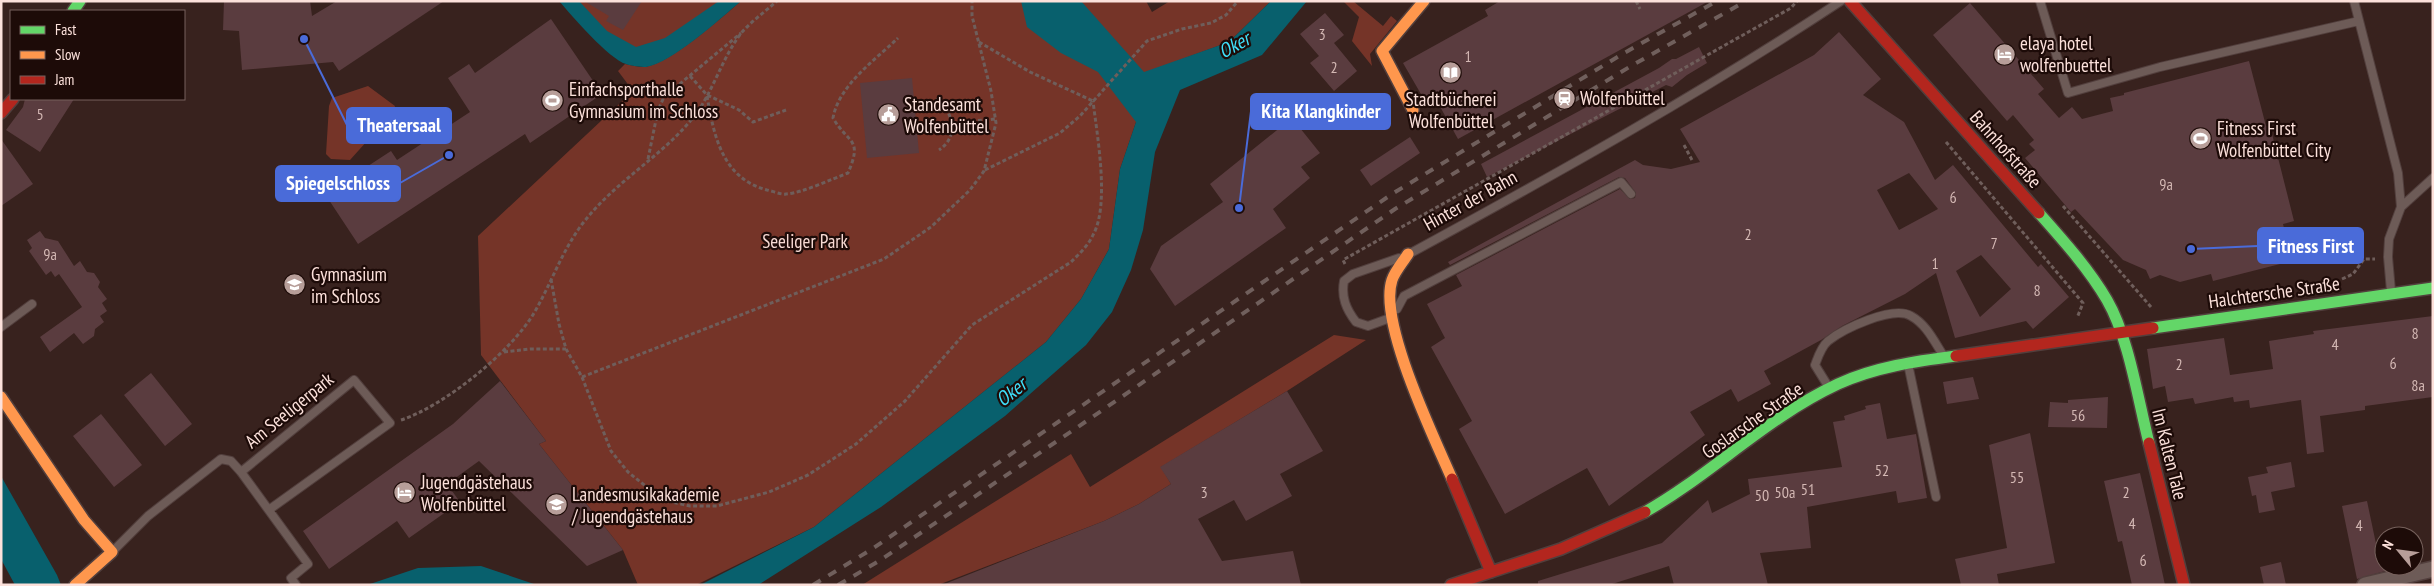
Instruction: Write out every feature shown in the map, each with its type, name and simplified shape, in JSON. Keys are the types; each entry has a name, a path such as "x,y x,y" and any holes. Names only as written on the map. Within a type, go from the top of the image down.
{"street":[{"path":"1414,110 1382,51 1424,1"},
{"name":"Bahnhofstraße","path":"1850,1 2013,183 2090,274 2108,301 2120,332"},
{"path":"1,114 12,100"},
{"name":"Hinter der Bahn","path":"1408,254 1392,279 1390,292 1392,317 1405,367 1491,572"},
{"name":"Halchtersche Straße","path":"2120,332 2433,288"},
{"name":"Goslarsche Straße","path":"1451,585 1584,542 1664,502 1709,472 1782,416 1829,388 1868,373 1945,357 2023,348 2120,332"},
{"name":"Im Kalten Tale","path":"2120,332 2184,585"},
{"path":"1,397 84,520 112,552"},
{"name":"Am Seeligerpark","path":"78,583 112,552"},
{"path":"2365,585 2433,569"}],"lane":[{"name":"Hinter der Bahn","path":"1408,254 1701,89 1841,1"},
{"path":"2040,1 2068,93 2160,67 2359,21"},
{"path":"2354,1 2398,173 2401,207 2390,239 2388,257 2391,294"},
{"path":"2401,207 2433,178"},
{"path":"1408,254 1352,274 1344,281 1344,302 1356,322 1368,326 1392,317 1404,296 1621,182 1631,194"},
{"path":"1,327 32,304"},
{"path":"1829,388 1815,365 1820,352 1827,342 1850,329 1883,315 1910,314 1922,324 1945,357"},
{"path":"1908,364 1936,497"},
{"name":"Am Seeligerpark","path":"112,552 148,516 220,459 231,461 241,472 354,380 390,423"},
{"path":"270,509 390,423"},
{"path":"241,472 270,509 308,564 291,578 296,585"}],"path":[{"path":"648,160 658,110 664,97 743,32 777,1"},
{"path":"582,377 884,259 931,227 970,190 984,171 995,118 972,16 972,1"},
{"path":"984,171 1060,133 1080,116 1147,41 1160,35 1211,23 1226,15 1238,1"},
{"path":"1636,1 1640,9"},
{"path":"1343,260 1791,8 1797,1"},
{"path":"390,423 417,415 442,399 504,352 519,337 535,312 578,229 603,200 688,124 743,32"},
{"path":"707,95 714,137 725,158 742,178 761,188 785,194 848,173 856,155 854,144 833,118 835,104 854,79 898,38"},
{"path":"979,42 1030,72 1093,101"},
{"path":"690,76 707,95 739,110 753,122 786,110"},
{"path":"936,99 949,111 952,122 950,136 939,150"},
{"path":"551,279 559,324 566,349 582,377 612,451 628,472 663,500 690,506 717,506 769,492 808,475 856,444 905,401 972,325 1071,262 1083,250 1094,235 1101,208 1099,156 1093,101"},
{"path":"952,122 995,118"},
{"path":"1945,141 2083,303 2079,317 2072,324"},
{"path":"1684,145 1693,162"},
{"path":"2058,200 2150,307 2160,306"},
{"path":"2338,281 2353,274 2364,260 2388,257"},
{"path":"504,352 530,349 566,349"}],"green space":[{"path":"571,1 728,1 672,41 627,54"},
{"name":"Seeliger Park","path":"741,1 1146,1 1152,12 1170,1 1271,1 1229,42 1144,73 1136,122 1120,169 1109,249 1081,299 1046,342 814,527 696,585 638,585 623,550 539,444 546,441 481,355 478,236 633,91 618,71 625,64 644,67 667,58 694,40"},
{"path":"1343,1 1353,1 1383,26 1391,16 1397,21 1370,54 1372,66 1352,41 1359,17"},
{"path":"368,86 395,106 394,111 350,160 331,159 326,154 329,106 332,98"},
{"path":"1334,335 1366,340 1287,391 1161,467 1171,484 1139,504 1104,521 938,585 862,585 1071,454 1090,487"}],"water":[{"path":"559,1 579,1 607,31 636,47 665,38 719,1 741,1 709,29 682,49 657,64 646,67 626,64 610,54"},
{"name":"Oker","path":"1021,1 1081,1 1144,72 1229,42 1271,1 1307,1 1262,55 1180,90 1155,152 1143,230 1131,270 1112,312 1086,345 1005,416 881,507 758,585 700,585 814,527 1046,342 1081,299 1109,249 1120,169 1136,122 1098,72 1061,53 1027,27"},
{"path":"1,476 61,585 15,585 1,559"},
{"path":"481,566 537,585 367,585 418,568"}],"building":[{"path":"224,1 310,1 312,16 337,1 444,1 339,71 333,62 242,70 239,31 223,30"},
{"path":"584,1 642,1 623,30 606,21 609,16"},
{"path":"1500,1 1709,1 1458,139 1438,103 1429,108 1403,63 1488,16 1485,10"},
{"path":"1970,3 2044,89 2038,94 2059,118 2072,107 2082,119 2113,111 2110,98 2249,61 2266,126 2270,126 2294,221 2283,224 2292,261 2213,281 2211,274 2180,282 2160,275 2150,279 2146,270 2123,260 2075,209 2071,212 2025,158 2035,150 2029,144 2034,140 2013,115 2007,121 1933,35"},
{"path":"1325,13 1344,35 1334,43 1357,71 1334,91 1310,63 1319,56 1300,34"},
{"path":"551,19 602,94 530,143 525,134 358,244 325,194 391,151 397,160 470,112 448,78 469,64 475,73"},
{"path":"1839,32 1881,79 1863,95 1904,122 1935,180 1953,165 2038,267 2041,264 2069,297 2033,329 2026,321 1955,338 1936,273 1905,294 1842,326 1821,340 1764,371 1771,384 1738,402 1731,389 1690,412 1705,435 1609,506 1587,468 1505,514 1459,429 1472,421 1431,347 1445,338 1427,304 1462,286 1456,275 1620,189 1630,199 1635,198 1636,193 1625,178 1619,177 1450,265 1448,262 1635,160 1643,165 1671,169 1700,162 1680,129 1814,55","holes":["1909,173 1938,209 1899,230 1877,190","1981,255 2011,289 1980,317 1956,271"]},
{"path":"1699,47 1707,63 1672,87 1666,85 1487,177 1481,164 1659,68 1672,59 1676,59"},
{"path":"912,78 919,153 867,158 860,83"},
{"path":"25,100 73,100 40,152 6,130 23,107"},
{"path":"1292,118 1320,153 1301,167 1310,178 1273,209 1286,228 1175,306 1150,269 1161,246 1223,202 1210,184"},
{"path":"1410,137 1420,153 1371,186 1360,170"},
{"path":"1,139 33,184 1,206"},
{"path":"40,231 45,238 58,241 74,266 80,261 87,272 94,273 100,282 98,287 107,299 102,303 107,311 100,316 104,322 95,329 94,336 83,344 74,333 50,352 40,337 82,307 59,274 55,277 51,271 46,275 29,251 32,248 27,240"},
{"path":"2433,316 2433,397 2365,406 2365,410 2320,416 2324,452 2307,454 2301,400 2250,408 2249,400 2234,402 2233,397 2195,404 2193,398 2168,402 2165,386 2153,389 2147,349 2224,338 2230,375 2273,369 2269,341 2314,334 2313,331"},
{"path":"151,373 192,424 165,446 124,395"},
{"path":"1973,377 1979,399 1947,404 1943,382"},
{"path":"500,381 546,441 539,444 623,550 587,566 479,461 447,484 460,502 409,538 397,521 329,569 303,531 453,424"},
{"path":"1287,391 1323,451 1280,474 1292,496 1246,521 1234,500 1198,519 1222,561 1293,551 1301,585 942,585 1104,521 1139,504 1171,484 1160,467"},
{"path":"2108,397 2107,428 2048,427 2050,402 2068,403 2068,400"},
{"path":"1880,403 1887,439 1916,434 1927,498 1898,503 1896,491 1807,507 1811,548 1760,553 1768,585 1674,585 1669,566 1609,585 1538,585 1538,581 1662,543 1708,500 1712,513 1750,494 1748,479 1842,467 1833,422 1845,420 1844,416 1866,409 1865,406"},
{"path":"101,414 142,465 114,487 73,436"},
{"path":"2030,433 2055,563 1997,574 1999,585 1961,585 1955,559 2007,548 1989,445"},
{"path":"2291,462 2295,487 2271,492 2275,510 2259,513 2256,495 2252,496 2248,477 2268,473 2266,467"},
{"path":"2140,473 2165,585 2132,585 2122,541 2118,542 2104,481"},
{"path":"2367,501 2374,534 2374,574 2357,579 2342,506"},
{"path":"2281,562 2286,585 2264,585 2260,567"}],"railway":[{"path":"813,585 872,549 1392,194 1624,53 1717,1"},
{"path":"838,585 879,561 1072,431 1395,209 1631,66 1746,1"}],"traffic: fast":[{"path":"74,10 80,1"},
{"path":"2039,213 2084,266 2115,315 2127,351 2149,443"},
{"path":"2153,328 2433,288"},
{"path":"1645,512 1670,497 1763,429 1812,397 1852,378 1881,369 1956,356"}],"traffic: slow":[{"path":"1413,110 1382,51 1424,1"},
{"path":"1408,254 1392,280 1390,299 1393,323 1410,380 1452,479"},
{"path":"1,397 84,520 112,552 75,585"}],"traffic: jam":[{"path":"1850,1 2039,213"},
{"path":"1,113 12,100"},
{"path":"1956,356 2153,328"},
{"path":"2149,443 2184,585"},
{"path":"1452,479 1491,572"},
{"path":"1451,585 1561,549 1645,512"}],"place":[{"name":"Theatersaal","path":"304,39"},
{"name":"elaya hotel wolfenbuettel","path":"2004,54"},
{"name":"Stadtbücherei Wolfenbüttel","path":"1451,73"},
{"name":"Wolfenbüttel","path":"1564,98"},
{"name":"Einfachsporthalle Gymnasium im Schloss","path":"553,100"},
{"name":"Standesamt Wolfenbüttel","path":"888,115"},
{"name":"Fitness First Wolfenbüttel City","path":"2201,139"},
{"name":"Spiegelschloss","path":"449,155"},
{"name":"Kita Klangkinder","path":"1239,208"},
{"name":"Fitness First","path":"2191,249"},
{"name":"Gymnasium im Schloss","path":"295,285"},
{"name":"Jugendgästehaus Wolfenbüttel","path":"405,493"},
{"name":"Landesmusikakademie / Jugendgästehaus","path":"556,505"}]}
